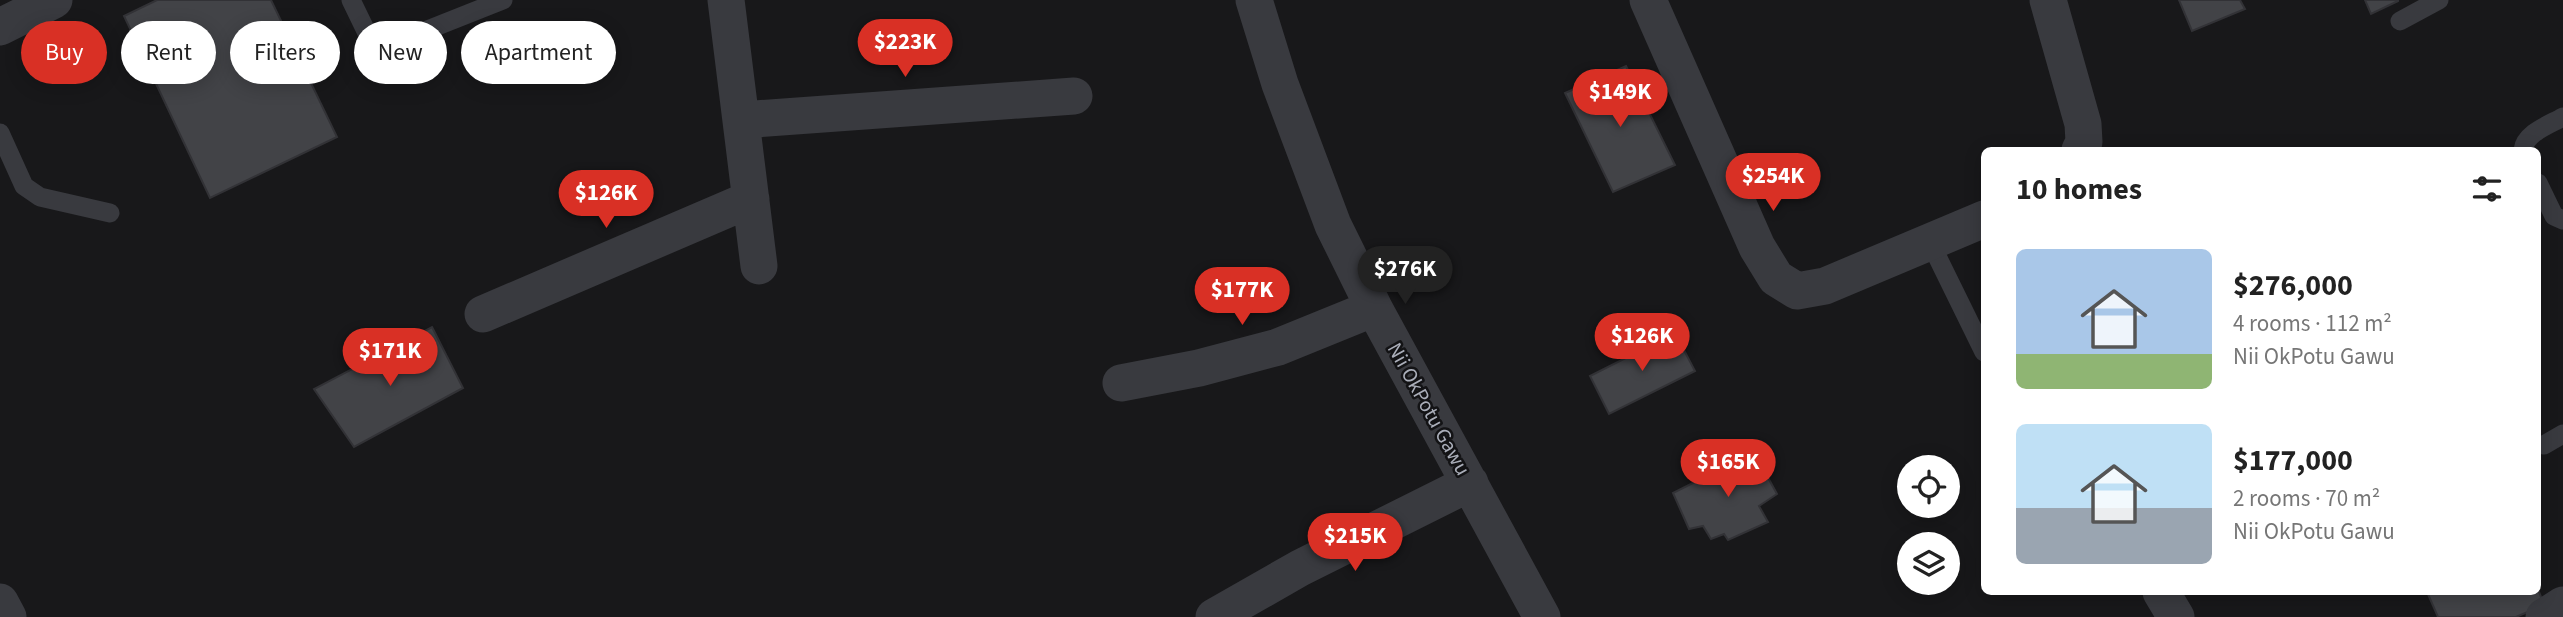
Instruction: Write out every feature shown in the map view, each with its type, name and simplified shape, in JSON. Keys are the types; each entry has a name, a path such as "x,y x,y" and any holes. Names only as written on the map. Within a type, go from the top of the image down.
{"street":[{"path":"0,27 54,0"},
{"path":"726,0 759,266"},
{"name":"Nii OkPotu Gawu","path":"1254,0 1280,84 1332,225 1374,308 1542,617"},
{"path":"1648,0 1757,247 1776,278 1797,290 1825,286 1981,220"},
{"path":"2048,0 2083,124 2084,142 2082,147"},
{"path":"741,120 1074,96"},
{"path":"483,314 751,199"},
{"path":"1121,383 1199,368 1278,347 1374,308"},
{"path":"1214,617 1300,568 1470,484"},
{"path":"2163,595 2176,617"},
{"path":"0,602 8,617"},
{"path":"2544,617 2563,605"}],"lane":[{"path":"351,0 367,33 377,43 392,44 503,0"},
{"path":"2400,21 2440,0"},
{"path":"2524,147 2531,135 2563,117"},
{"path":"0,133 24,186 40,197 110,213"},
{"path":"2541,189 2554,216 2563,220"},
{"path":"1930,242 1981,346"},
{"path":"2544,445 2563,434"}],"building":[{"path":"157,0 271,0 281,21 230,21 230,84 311,84 337,137 210,198 156,84 216,84 216,21 126,21 124,16"},
{"path":"2179,0 2240,0 2245,9 2192,31"},
{"path":"2365,0 2398,0 2398,1 2371,14"},
{"path":"1626,66 1675,165 1613,192 1565,93"},
{"path":"432,327 463,388 354,447 314,389"},
{"path":"1675,333 1695,371 1609,414 1590,376"},
{"path":"1754,452 1777,494 1759,506 1768,522 1728,540 1724,534 1711,539 1703,526 1689,529 1673,493"},
{"path":"2428,595 2540,595 2544,605 2516,617 2438,617"}]}
